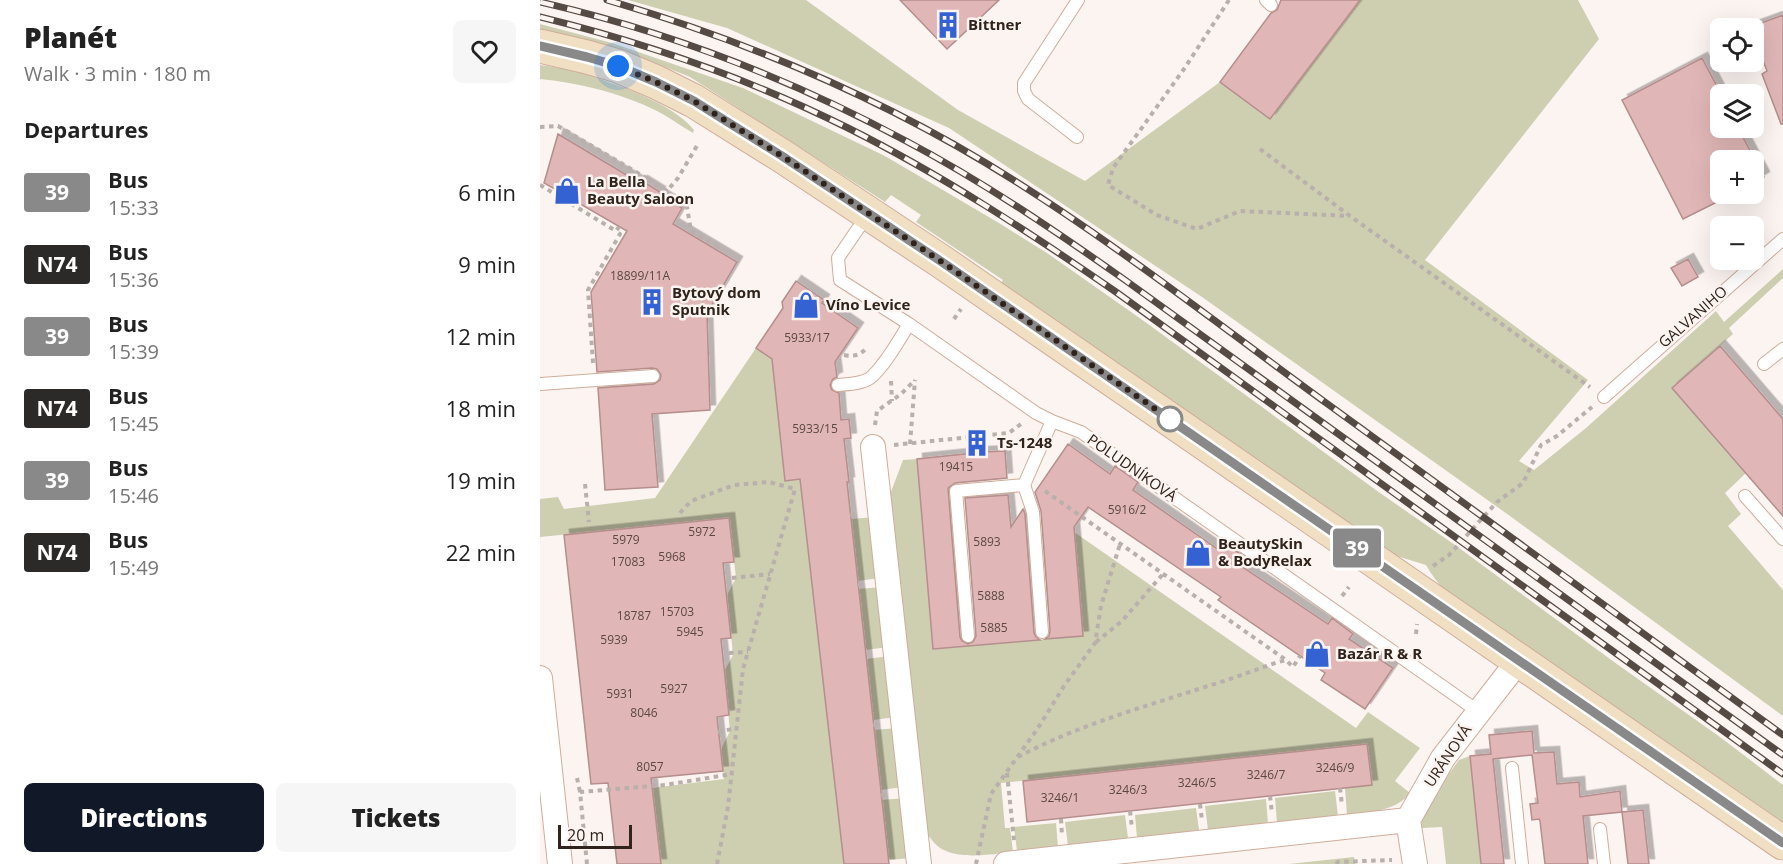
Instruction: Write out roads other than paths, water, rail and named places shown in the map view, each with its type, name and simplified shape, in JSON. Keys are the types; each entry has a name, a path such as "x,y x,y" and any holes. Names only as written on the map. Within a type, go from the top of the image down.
{"main road":[{"path":"540,46 618,66 656,82 694,101 782,156 951,268 1783,843"}],"street":[{"path":"873,447 919,864"},
{"name":"URÁNOVÁ","path":"1408,820 1443,758 1519,660"},
{"path":"540,678 560,864"},
{"path":"1005,864 1408,820 1414,861"}],"lane":[{"path":"1077,137 1028,99 1024,91 1024,83 1078,0"},
{"name":"POLUDNÍKOVÁ","path":"868,213 838,258 840,280 909,324 1036,413 1052,422 1081,432 1479,712"},
{"name":"GALVANIHO","path":"1604,397 1783,239"},
{"path":"838,385 869,379 886,359 909,324"},
{"path":"1764,364 1783,349"},
{"path":"540,384 653,376"},
{"path":"1042,632 1034,512 1025,482 1052,422"},
{"path":"968,636 956,491 1025,482"},
{"path":"1745,496 1783,539"},
{"path":"1512,768 1522,864"},
{"path":"1600,829 1604,864"}],"railway":[{"path":"607,0 713,35 817,76 918,125 1015,181 1135,262 1783,735"},
{"path":"540,2 635,27 773,77 862,118 990,189 1125,280 1783,755"},
{"path":"540,17 619,38 735,78 848,128 951,185 1018,226 1116,292 1783,774"}],"place":[{"name":"Bittner","path":"948,25"},
{"name":"La Bella Beauty Saloon","path":"567,191"},
{"name":"Bytový dom Sputnik","path":"652,302"},
{"name":"Víno Levice","path":"806,305"},
{"name":"Ts-1248","path":"977,443"},
{"name":"BeautySkin & BodyRelax","path":"1198,553"},
{"name":"Bazár R & R","path":"1317,654"}]}
